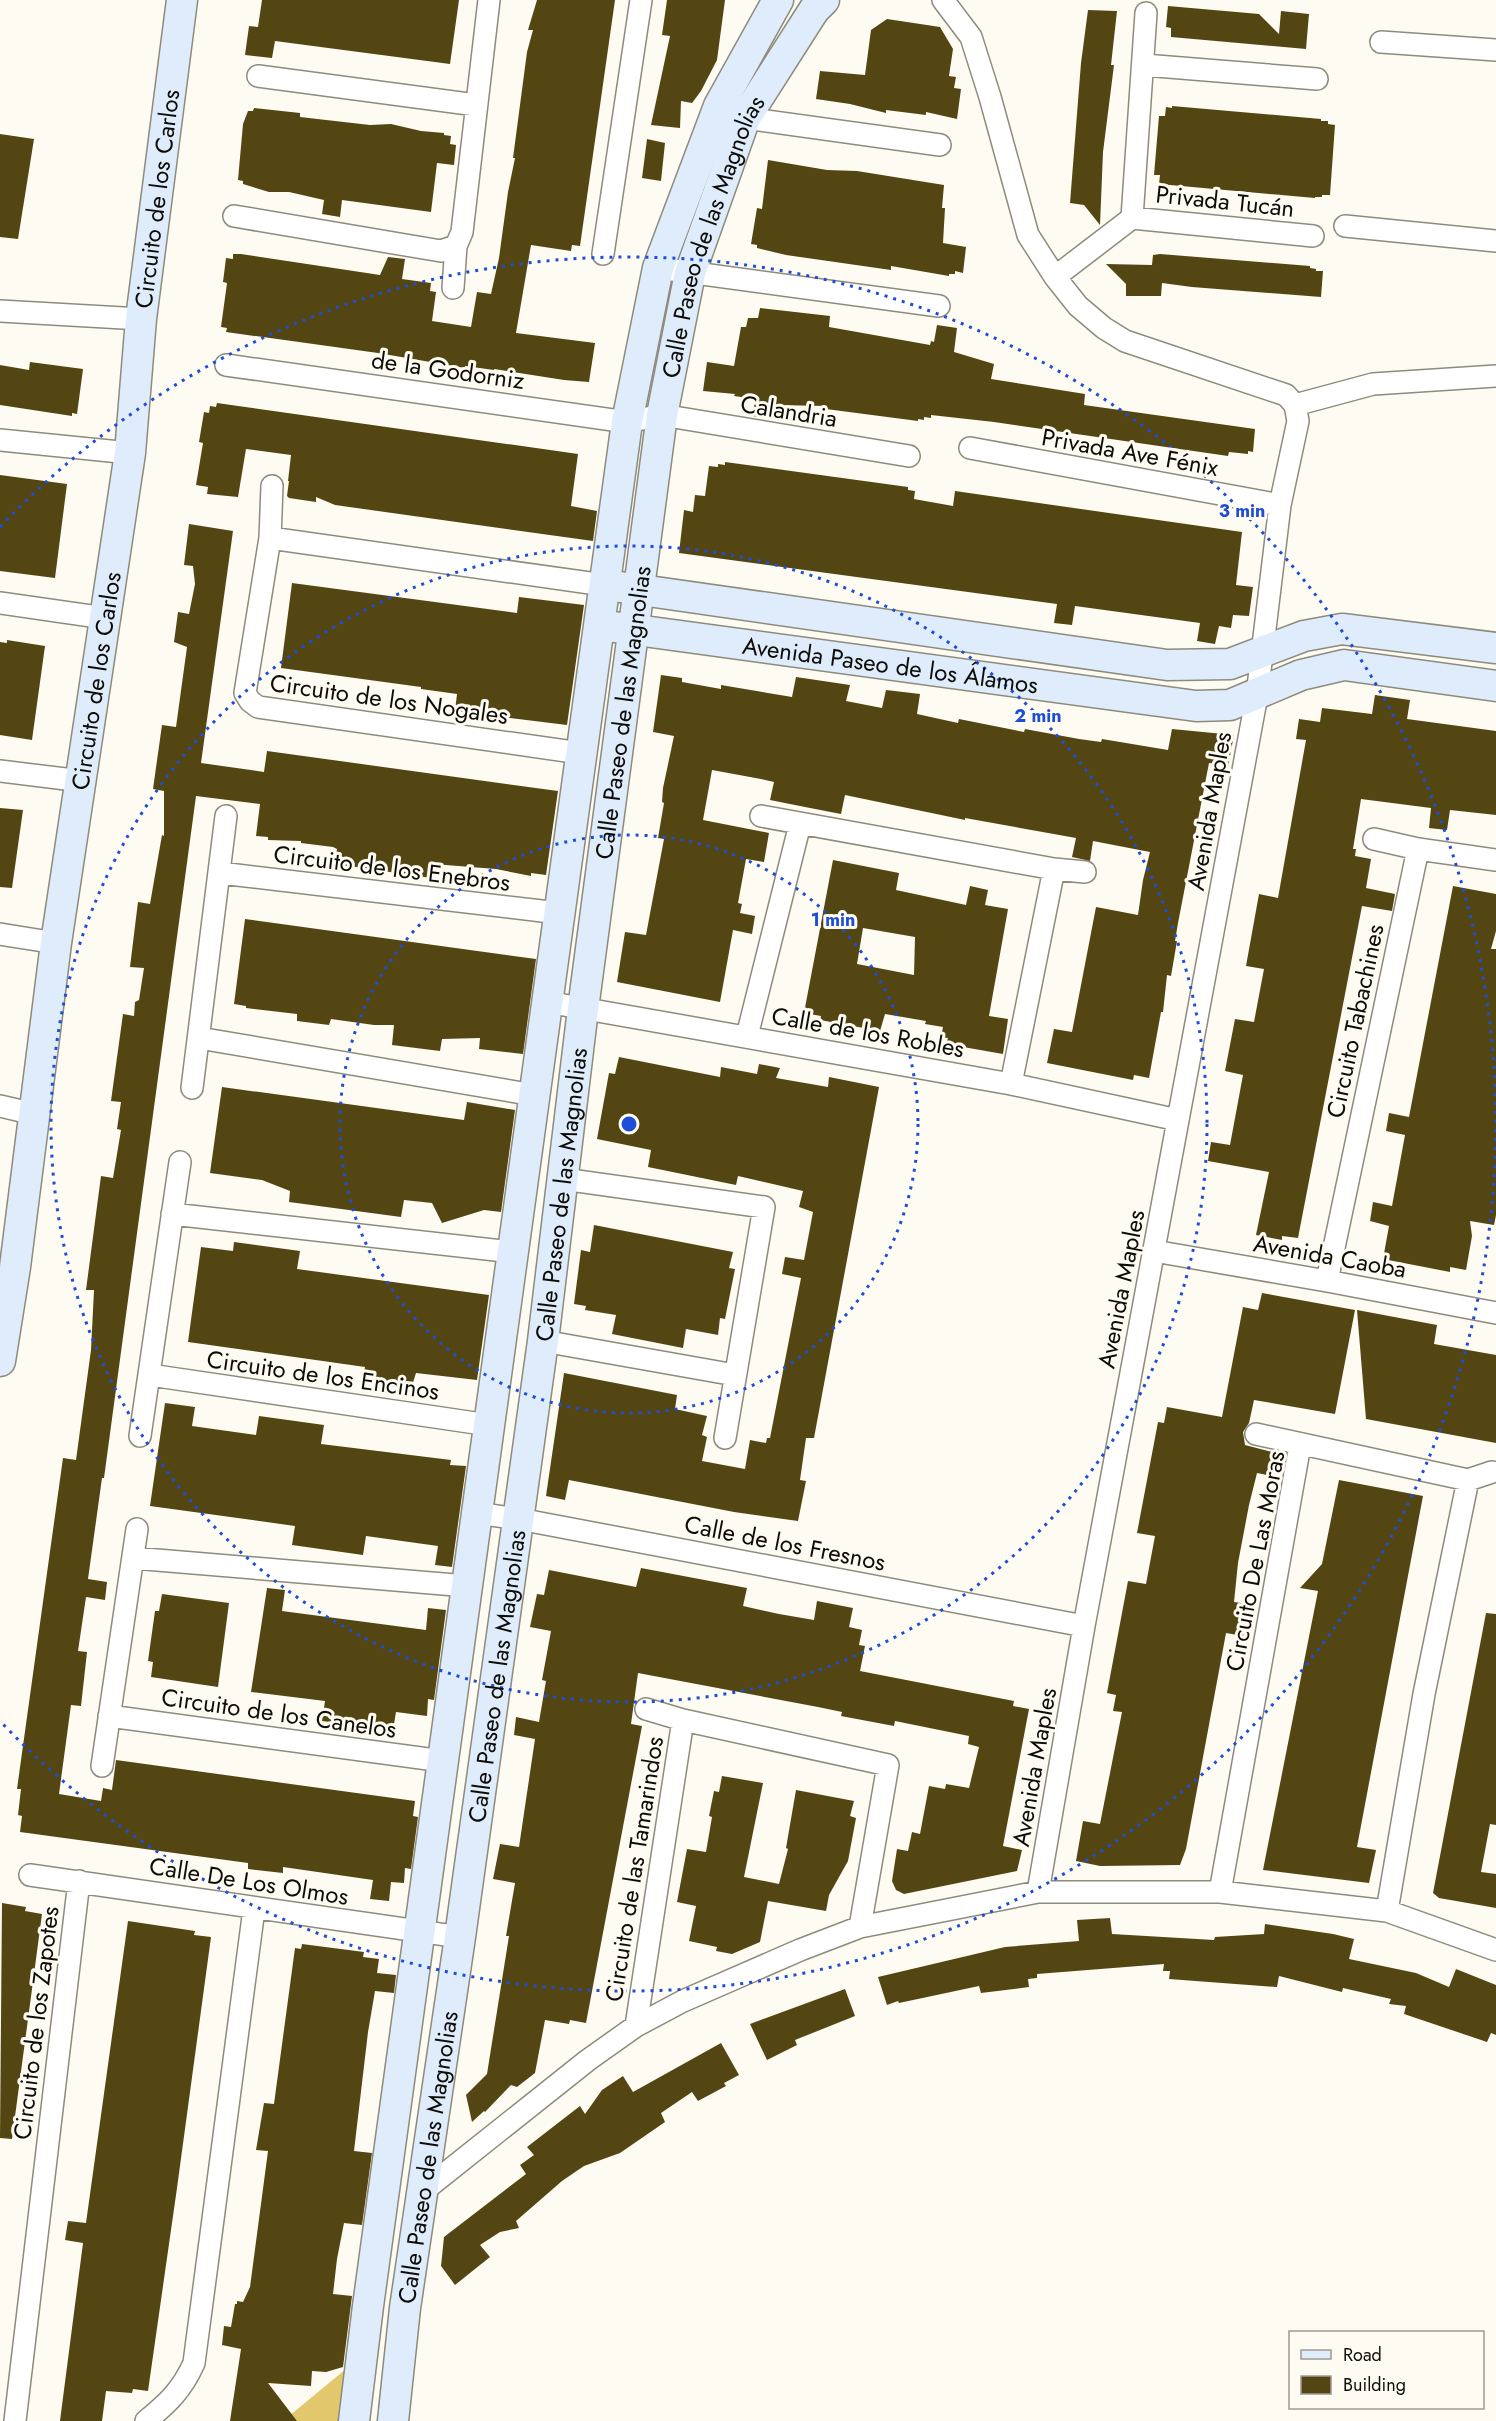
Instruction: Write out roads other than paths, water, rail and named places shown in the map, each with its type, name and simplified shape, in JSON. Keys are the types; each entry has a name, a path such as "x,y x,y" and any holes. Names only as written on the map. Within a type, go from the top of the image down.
{"street":[{"name":"Circuito de los Carlos","path":"0,1361 8,1265 34,1114 56,943 130,453 141,319 182,0"},
{"path":"453,288 456,246 462,232 489,0"},
{"path":"603,254 640,0"},
{"name":"Calle Paseo de las Magnolias","path":"354,2421 627,422 658,268 732,112 777,0"},
{"name":"Calle Paseo de las Magnolias","path":"393,2421 405,2308 460,1937 543,1341 583,1009 662,416 690,273 732,112 824,0"},
{"path":"943,0 971,37 1028,235 1055,277 1078,306 1104,328 1125,341 1286,395 1295,405 1373,384 1496,376"},
{"name":"Privada Tucán","path":"1131,218 1144,65 1146,13"},
{"path":"1381,42 1496,50"},
{"path":"1144,65 1317,79"},
{"path":"258,76 476,105"},
{"path":"732,112 940,145"},
{"path":"234,216 441,251 456,246"},
{"name":"Privada Tucán","path":"1055,277 1131,218 1313,236"},
{"path":"1345,226 1496,241"},
{"path":"658,268 939,306"},
{"path":"0,311 141,319"},
{"path":"643,345 676,346"},
{"name":"de la Godorniz","path":"226,364 627,422 662,416"},
{"name":"Avenida Maples","path":"1038,1892 1084,1626 1257,695 1280,505 1299,421 1295,405"},
{"name":"Calandria","path":"662,416 909,456"},
{"path":"0,440 130,453"},
{"name":"Privada Ave Fénix","path":"970,448 1280,505"},
{"name":"Circuito de los Nogales","path":"272,486 270,538 245,693 250,701 258,706 580,753"},
{"path":"270,538 604,585"},
{"name":"Avenida Paseo de los Álamos","path":"604,585 1167,665 1230,664 1304,636 1342,629 1496,648"},
{"path":"0,603 105,618"},
{"name":"Avenida Paseo de los Álamos","path":"600,624 1196,706 1230,705 1301,675 1344,665 1496,686"},
{"path":"0,771 82,781"},
{"path":"192,1088 226,816"},
{"path":"761,816 1085,872"},
{"path":"747,1036 800,824"},
{"path":"1374,839 1418,849 1496,860"},
{"name":"Circuito Tabachines","path":"1327,1281 1418,849"},
{"path":"1011,1084 1054,868"},
{"name":"Circuito de los Enebros","path":"220,873 559,913"},
{"path":"0,934 56,943"},
{"name":"Calle de los Robles","path":"547,1002 1011,1084 1178,1120"},
{"path":"199,1038 534,1095"},
{"path":"0,1107 34,1114"},
{"path":"140,1436 180,1162"},
{"path":"563,1179 764,1207 725,1438"},
{"path":"172,1214 512,1252"},
{"name":"Avenida Caoba","path":"1154,1251 1495,1308"},
{"path":"543,1341 735,1375"},
{"name":"Circuito de los Encinos","path":"150,1376 489,1425"},
{"path":"1256,1434 1300,1445"},
{"name":"Circuito De Las Moras","path":"1220,1892 1300,1445 1467,1480"},
{"path":"1387,1911 1424,1694 1467,1480 1492,1472"},
{"name":"Calle de los Fresnos","path":"477,1513 1084,1626"},
{"path":"102,1766 137,1529"},
{"path":"132,1558 467,1586"},
{"name":"Circuito de las Tamarindos","path":"646,1709 888,1765 860,1927"},
{"name":"Circuito de los Canelos","path":"109,1716 443,1761"},
{"name":"Circuito de las Tamarindos","path":"636,2026 683,1719"},
{"name":"Calle De Los Olmos","path":"30,1875 460,1937"},
{"name":"Circuito de los Zapotes","path":"15,2421 79,1881"},
{"path":"422,2192 588,2060 636,2026 683,2001 800,1950 860,1927 1038,1892 1220,1892 1387,1911 1496,1950"},
{"path":"146,2421 168,2403 185,2384 194,2364 254,1909"},
{"path":"368,2306 405,2308"}]}
